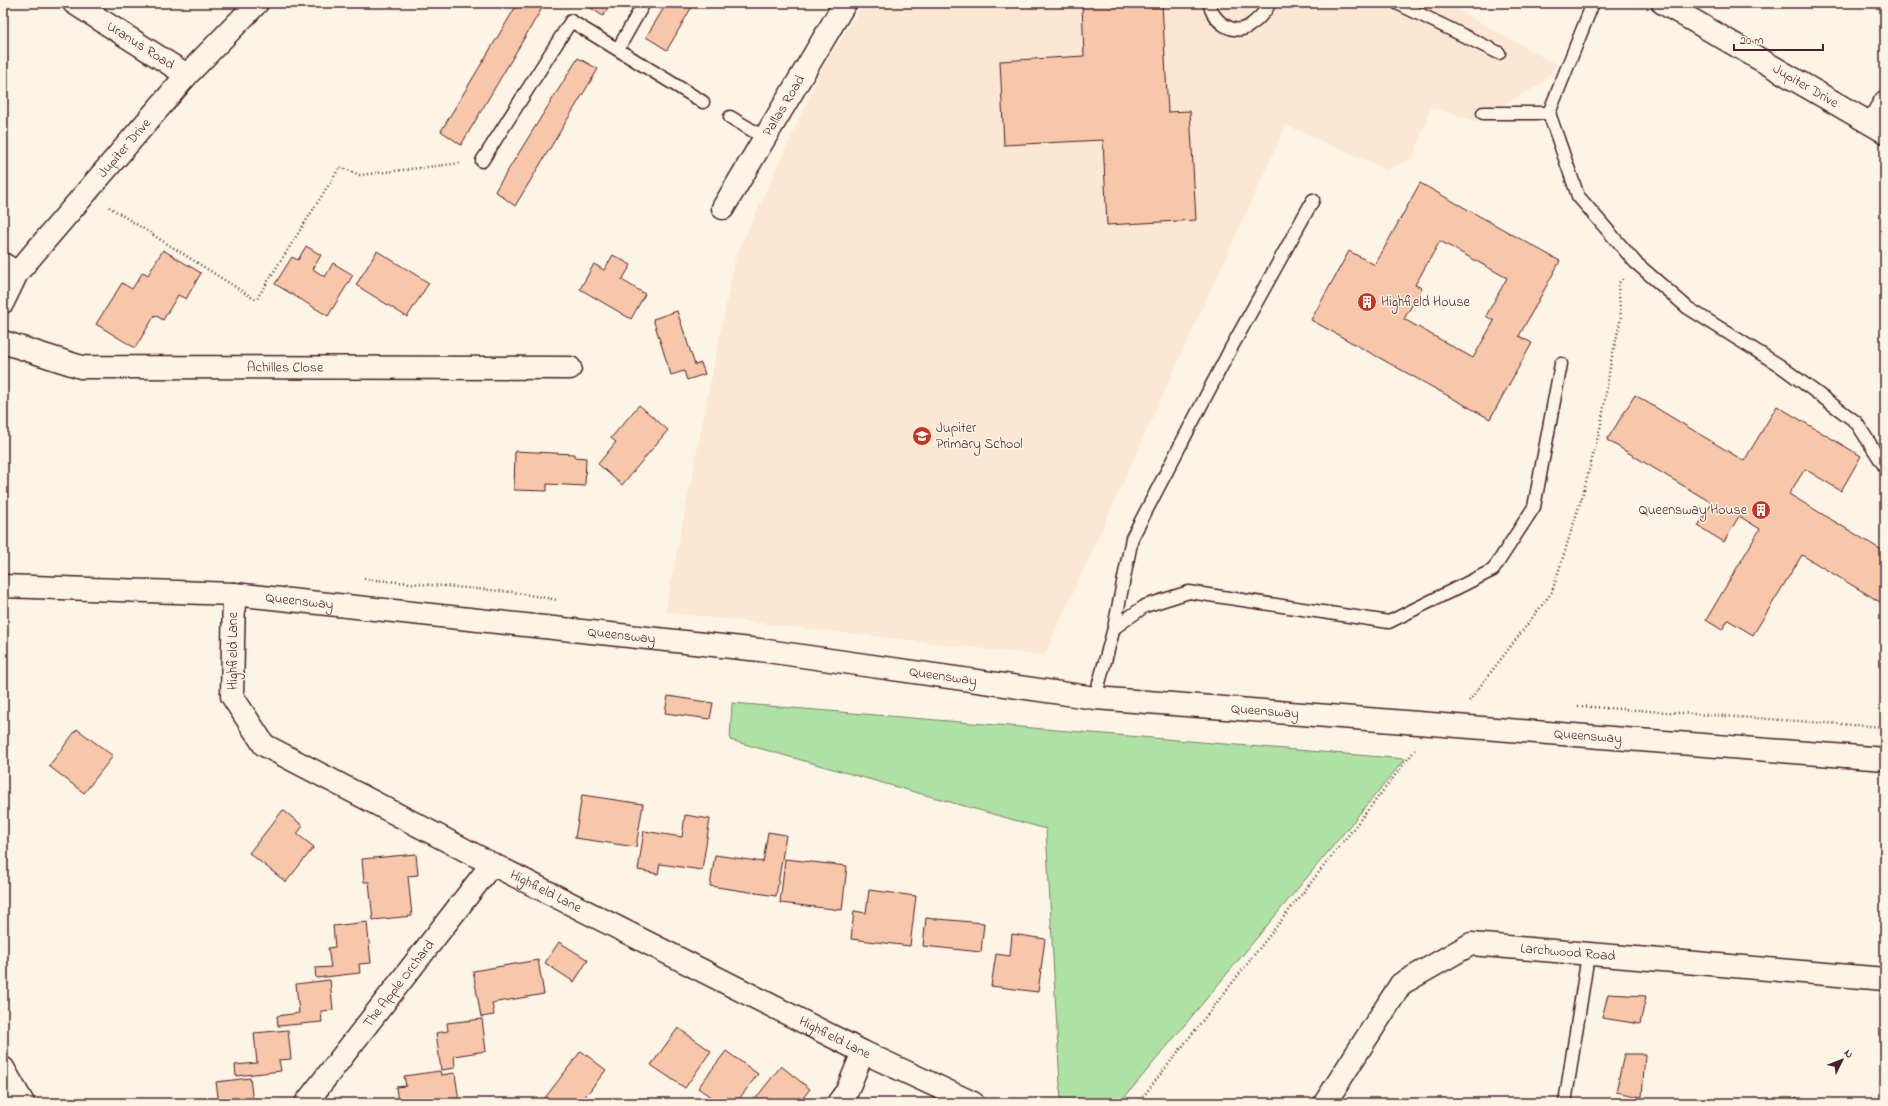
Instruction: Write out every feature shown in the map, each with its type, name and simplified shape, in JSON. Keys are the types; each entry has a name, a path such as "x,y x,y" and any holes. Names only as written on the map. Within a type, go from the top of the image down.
{"street":[{"name":"Uranus Road","path":"74,3 187,75"},
{"name":"Jupiter Drive","path":"3,302 10,268 86,192 187,75 257,3"},
{"name":"Pallas Road","path":"723,208 846,3"},
{"name":"Jupiter Drive","path":"1670,4 1878,128"},
{"path":"1878,128 1885,102"},
{"name":"Achilles Close","path":"3,342 81,367 570,368"},
{"name":"Queensway","path":"3,586 234,594 760,650 1094,698 1885,759"},
{"name":"Highfield Lane","path":"234,594 232,696 264,744 492,864 863,1052 973,1103"},
{"name":"The Apple Orchard","path":"306,1103 492,864"},
{"name":"Larchwood Road","path":"1325,1103 1401,984 1471,944 1885,979"},
{"path":"838,1103 847,1091 863,1052"},
{"path":"3,1068 23,1103"}],"lane":[{"path":"618,49 644,3"},
{"path":"1210,3 1210,9 1218,21 1226,27 1236,29 1248,27 1267,9 1270,3"},
{"path":"1397,3 1499,54"},
{"path":"1593,3 1549,113 1578,196 1634,262 1688,308 1779,365 1856,422 1885,467"},
{"path":"482,160 571,20 703,102"},
{"path":"1483,113 1549,113"},
{"path":"730,117 765,138"},
{"path":"1094,698 1114,628 1132,538 1230,350 1313,200"},
{"path":"1114,628 1145,606 1189,592 1389,622 1493,570 1534,507 1561,364"},
{"path":"1565,1103 1588,955"}],"path":[{"path":"86,192 256,300 340,167 360,175 482,160"},
{"path":"1465,727 1469,699 1552,592 1582,497 1600,425 1620,318 1618,284 1634,262"},
{"path":"356,578 512,592 559,600"},
{"path":"1461,699 1477,700"},
{"path":"1571,706 1885,727"},
{"path":"1138,1103 1419,745 1424,723"}],"shaded area":[{"name":"Jupiter Primary School","path":"864,3 1446,3 1557,65 1541,84 1474,121 1431,107 1413,158 1387,170 1286,125 1044,656 665,612 735,259 823,67"}],"green space":[{"path":"732,703 1405,759 1120,1103 1061,1103 1046,829 730,740"}],"building":[{"path":"518,3 545,3 461,145 441,131"},
{"path":"583,3 611,3 603,16"},
{"path":"667,3 694,3 667,50 646,37"},
{"path":"1082,3 1162,3 1168,112 1190,111 1196,220 1107,225 1103,140 1004,145 1000,61 1084,56"},
{"path":"578,58 598,69 515,206 495,191"},
{"name":"Highfield House","path":"1420,183 1560,261 1519,336 1532,343 1490,419 1311,320 1349,251 1375,265","holes":["1440,241 1507,278 1486,316 1494,321 1473,358 1404,319 1422,288 1415,285"]},
{"path":"306,246 321,255 313,269 325,277 333,263 353,275 328,316 275,284 292,257 298,260"},
{"path":"163,250 201,273 186,299 178,295 163,320 155,315 135,348 96,324 122,283 132,289 143,272 148,275"},
{"path":"377,251 429,283 407,317 356,285"},
{"path":"613,255 631,265 622,280 645,294 631,319 580,289 594,264 604,270"},
{"path":"677,311 695,365 701,363 705,374 687,380 684,371 671,375 653,319"},
{"name":"Queensway House","path":"1635,395 1744,461 1777,406 1861,456 1841,491 1805,469 1789,494 1885,552 1885,605 1802,555 1753,635 1728,620 1722,630 1706,620 1760,529 1739,516 1724,542 1698,526 1712,503 1607,440"},
{"path":"639,405 668,430 622,485 598,464 616,442 611,438"},
{"path":"515,451 574,454 574,457 586,458 585,486 547,484 547,491 514,490"},
{"path":"668,696 713,703 710,719 665,713"},
{"path":"77,729 113,756 84,793 49,766"},
{"path":"582,795 643,804 636,847 575,838"},
{"path":"283,810 303,826 297,834 314,847 286,882 249,853"},
{"path":"685,815 710,819 702,870 660,864 658,874 638,870 644,831 682,837"},
{"path":"768,832 786,835 776,896 710,886 715,855 763,862"},
{"path":"416,854 418,875 408,876 412,916 373,920 369,882 364,882 362,859"},
{"path":"785,859 847,866 842,910 780,903"},
{"path":"869,890 916,896 910,946 851,939 854,911 866,913"},
{"path":"926,918 984,923 981,952 923,946"},
{"path":"367,922 371,963 359,964 360,973 316,978 315,968 331,967 328,948 335,947 333,926"},
{"path":"1012,934 1045,939 1038,992 991,986 996,954 1010,956"},
{"path":"559,942 588,960 574,982 545,963"},
{"path":"538,960 544,994 492,1003 494,1015 481,1017 473,971"},
{"path":"330,980 333,1010 321,1011 322,1022 278,1026 277,1016 299,1013 296,984"},
{"path":"1608,994 1646,996 1640,1024 1602,1018"},
{"path":"482,1019 486,1051 454,1056 455,1068 441,1070 436,1033 448,1031 447,1023"},
{"path":"678,1028 711,1051 685,1088 651,1065"},
{"path":"288,1030 291,1059 279,1060 281,1071 236,1076 235,1065 257,1063 254,1033"},
{"path":"581,1051 606,1070 580,1103 541,1103"},
{"path":"726,1051 758,1074 736,1103 719,1103 698,1088"},
{"path":"1624,1054 1645,1054 1642,1097 1616,1092"},
{"path":"781,1066 810,1089 800,1102 801,1103 752,1103"},
{"path":"440,1071 441,1075 455,1073 459,1102 398,1103 396,1087 406,1086 404,1076"},
{"path":"250,1078 253,1103 219,1103 216,1082"},
{"path":"1796,1097 1804,1103 1792,1103"}],"place":[{"name":"Highfield House","path":"1367,302"},
{"name":"Jupiter Primary School","path":"922,436"},
{"name":"Queensway House","path":"1761,510"}]}
